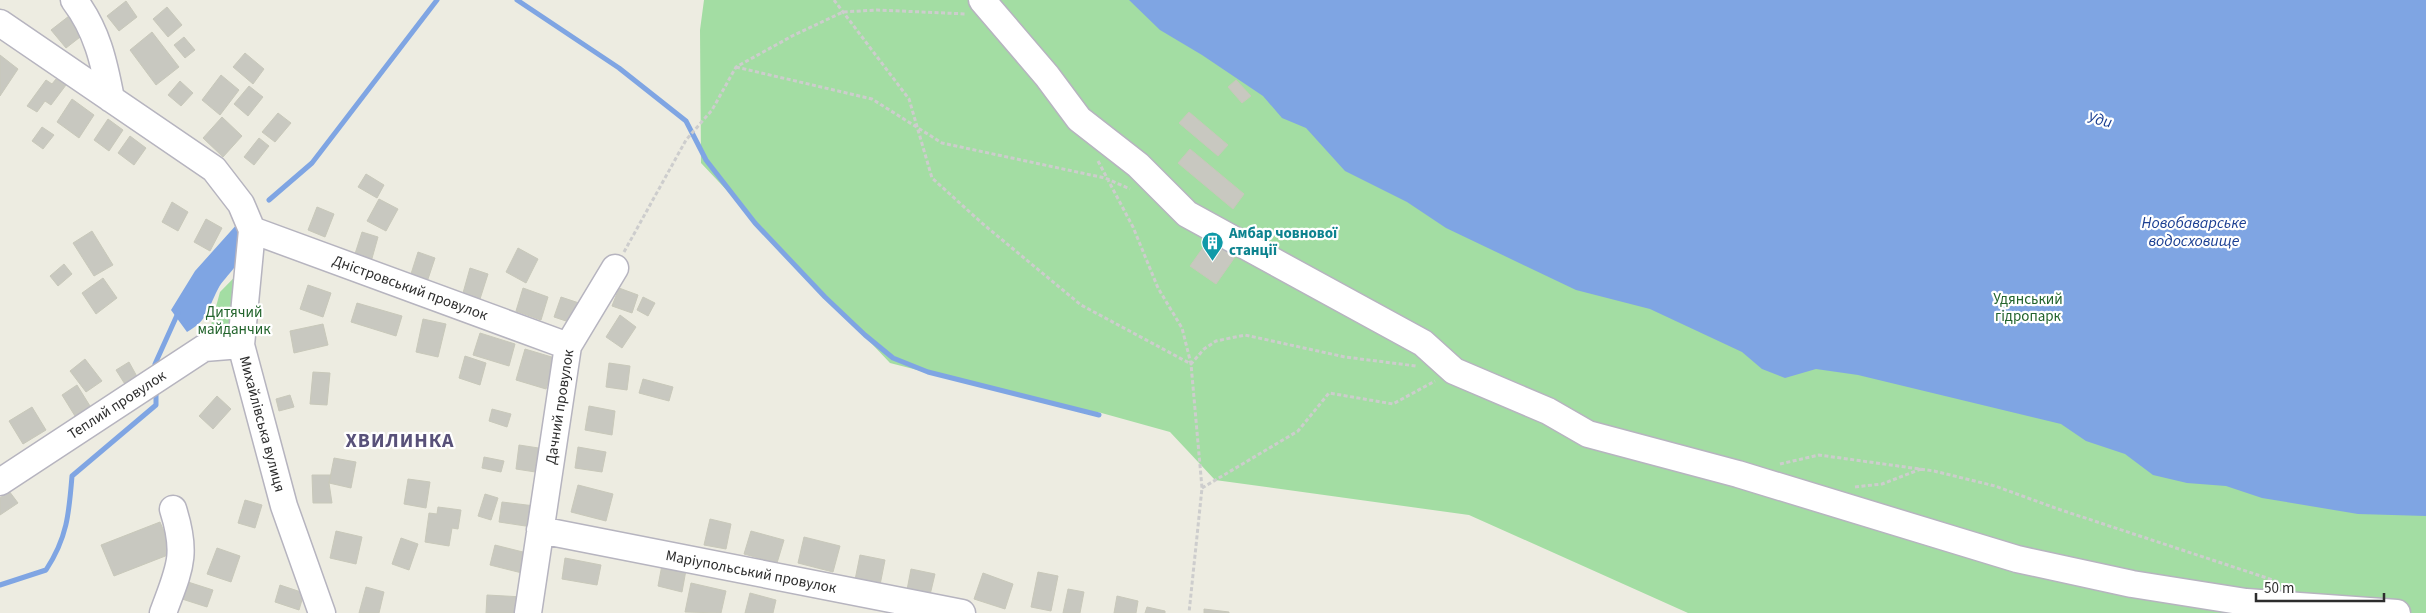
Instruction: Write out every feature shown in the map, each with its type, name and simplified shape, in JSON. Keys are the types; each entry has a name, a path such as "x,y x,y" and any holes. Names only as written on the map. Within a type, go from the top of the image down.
{"street":[{"path":"74,0 83,12 102,53 111,99"},
{"path":"982,0 1047,76 1079,119 1138,165 1187,214 1423,343 1454,370 1548,412 1588,434 1738,474 2017,559 2132,584 2246,602 2397,613"},
{"name":"Михайлівська вулиця","path":"0,23 214,168 241,204 252,230 240,345 284,506 322,613"},
{"name":"Дністровський провулок","path":"252,230 568,346"},
{"name":"Дачний провулок","path":"528,613 568,346 615,268"},
{"name":"Теплий провулок","path":"0,482 204,348 240,345"},
{"path":"163,613 182,558 180,530 173,509"},
{"name":"Маріупольський провулок","path":"540,530 962,613"}],"path":[{"path":"834,0 909,99 932,178 983,224 1081,305 1191,364"},
{"path":"615,268 686,140 712,110 736,67 794,35 843,12 877,10 962,13 1001,21"},
{"path":"736,67 872,98 942,143 1105,178"},
{"path":"1094,152 1105,178 1133,227 1158,288 1182,328 1191,364 1202,488 1189,613"},
{"path":"1191,364 1204,349 1216,341 1245,335 1345,357 1454,370"},
{"path":"1202,488 1298,431 1329,393 1393,404 1454,370"},
{"path":"1773,466 1819,455 1922,468 1995,486 2058,509 2287,584"},
{"path":"1854,488 1882,484 1922,468"}],"green space":[{"name":"Удянський гідропарк","path":"704,0 2426,0 2426,613 1688,613 1469,515 1215,480 1170,432 1098,412 1097,416 890,363 701,163 700,30"},
{"name":"Дитячий майданчик","path":"262,249 253,345 205,347 220,292"}],"water":[{"name":"Новобаварське водосховище","path":"1129,0 2426,0 2426,516 2358,514 2262,498 2226,486 2187,483 2153,475 2125,454 2086,441 2061,424 1858,375 1816,369 1785,378 1762,369 1742,352 1650,309 1576,290 1446,228 1407,202 1345,171 1306,128 1282,118 1263,96 1202,55 1160,30"},
{"path":"238,223 241,233 241,245 237,263 220,286 203,319 187,332 171,310 195,271"}],"building":[{"path":"126,1 137,17 119,31 107,16"},
{"path":"167,7 182,25 168,37 153,19"},
{"path":"69,16 84,34 66,48 51,30"},
{"path":"152,32 179,67 156,85 130,50"},
{"path":"184,37 195,50 185,58 174,45"},
{"path":"245,53 264,69 253,84 233,67"},
{"path":"0,55 18,69 0,96"},
{"path":"221,75 239,90 220,115 202,100"},
{"path":"56,79 66,85 51,105 45,101 37,112 27,106 46,80 52,84"},
{"path":"1236,80 1251,96 1242,103 1228,87"},
{"path":"180,81 193,93 181,106 168,95"},
{"path":"249,86 263,97 248,116 234,104"},
{"path":"72,99 94,115 79,138 57,122"},
{"path":"1189,112 1228,145 1218,156 1179,123"},
{"path":"278,113 291,123 275,142 262,132"},
{"path":"222,117 242,136 223,157 203,138"},
{"path":"108,119 123,130 109,151 94,140"},
{"path":"42,127 54,135 43,149 32,141"},
{"path":"130,136 146,148 134,165 118,153"},
{"path":"259,138 269,146 254,165 244,157"},
{"path":"1190,149 1244,194 1233,209 1178,163"},
{"path":"366,174 384,185 377,198 358,187"},
{"path":"379,199 398,209 386,231 367,221"},
{"path":"172,202 188,212 178,231 162,222"},
{"path":"317,207 334,214 325,237 308,230"},
{"path":"206,219 222,228 210,251 194,242"},
{"path":"92,231 113,265 94,276 73,243"},
{"path":"362,232 378,237 371,262 354,257"},
{"name":"Амбар човнової станції","path":"1210,238 1235,257 1216,284 1190,266"},
{"path":"518,248 538,259 526,283 506,272"},
{"path":"418,252 435,258 427,282 410,277"},
{"path":"64,264 72,274 58,286 50,276"},
{"path":"470,268 488,274 480,299 463,293"},
{"path":"103,278 117,298 96,314 82,293"},
{"path":"308,285 331,293 323,317 300,309"},
{"path":"523,288 548,297 541,320 516,311"},
{"path":"619,288 638,295 632,313 612,306"},
{"path":"561,297 582,304 575,324 554,317"},
{"path":"643,297 655,303 648,316 637,310"},
{"path":"357,303 402,316 396,336 351,322"},
{"path":"620,315 636,327 622,348 606,337"},
{"path":"423,319 446,324 438,357 416,352"},
{"path":"323,324 328,345 294,353 290,331"},
{"path":"480,333 515,344 509,366 473,355"},
{"path":"525,349 555,358 546,389 516,380"},
{"path":"465,356 486,363 480,385 459,378"},
{"path":"85,359 102,381 86,392 70,371"},
{"path":"129,362 140,382 128,389 116,370"},
{"path":"609,363 630,366 627,390 606,387"},
{"path":"313,372 330,373 327,405 310,404"},
{"path":"643,379 673,387 669,401 639,393"},
{"path":"77,385 90,406 75,416 62,395"},
{"path":"290,395 294,407 279,411 276,399"},
{"path":"217,396 231,409 213,429 199,416"},
{"path":"589,406 615,411 612,435 585,430"},
{"path":"32,407 46,430 23,444 9,421"},
{"path":"492,409 511,414 507,427 489,421"},
{"path":"519,445 545,449 542,473 516,469"},
{"path":"578,447 606,452 602,472 575,468"},
{"path":"484,457 504,461 501,472 482,468"},
{"path":"334,458 356,462 351,488 329,483"},
{"path":"312,475 331,475 329,483 332,503 313,503"},
{"path":"408,479 430,482 426,508 404,504"},
{"path":"578,485 613,494 606,521 571,512"},
{"path":"9,491 18,503 0,515 0,498"},
{"path":"485,494 498,498 491,520 478,516"},
{"path":"245,500 262,505 255,528 238,523"},
{"path":"502,502 535,506 532,527 499,522"},
{"path":"438,507 461,510 458,529 452,528 449,546 425,542 429,513 437,514"},
{"path":"710,519 731,524 726,549 704,545"},
{"path":"160,522 173,553 114,576 101,545"},
{"path":"336,531 362,537 356,564 330,558"},
{"path":"751,531 784,540 777,563 744,554"},
{"path":"804,537 840,546 833,572 798,563"},
{"path":"401,538 418,544 409,570 392,564"},
{"path":"495,545 531,554 526,574 490,565"},
{"path":"217,548 240,556 231,582 207,574"},
{"path":"860,555 885,560 880,585 855,580"},
{"path":"565,558 601,565 597,585 562,579"},
{"path":"662,565 686,570 682,592 658,586"},
{"path":"911,569 935,574 930,595 907,590"},
{"path":"1038,572 1058,576 1051,611 1031,607"},
{"path":"983,573 1013,584 1005,609 974,599"},
{"path":"188,582 213,590 207,607 182,599"},
{"path":"691,583 726,591 721,613 685,612"},
{"path":"280,585 304,593 299,610 275,602"},
{"path":"366,587 384,592 379,613 359,613"},
{"path":"1068,589 1084,592 1080,613 1063,613"},
{"path":"750,593 776,600 773,613 745,613"},
{"path":"487,595 523,597 522,613 486,613"},
{"path":"1117,596 1138,601 1136,613 1114,613"},
{"path":"1147,607 1165,611 1165,613 1145,613"},
{"path":"1204,609 1229,612 1229,613 1204,613"}],"waterway":[{"path":"269,200 312,163 437,0"},
{"path":"517,0 619,68 686,121 706,160 755,223 825,297 865,335 893,358 928,372 1099,415"},
{"path":"155,364 178,313"},
{"path":"0,585 46,570 63,536 70,502 72,476 156,405 156,395"}],"place":[{"name":"Амбар човнової станції","path":"1213,261"}],"district":[{"name":"ХВИЛИНКА","path":"400,441"}],"water label":[{"name":"Уди","path":"2100,120"}]}
